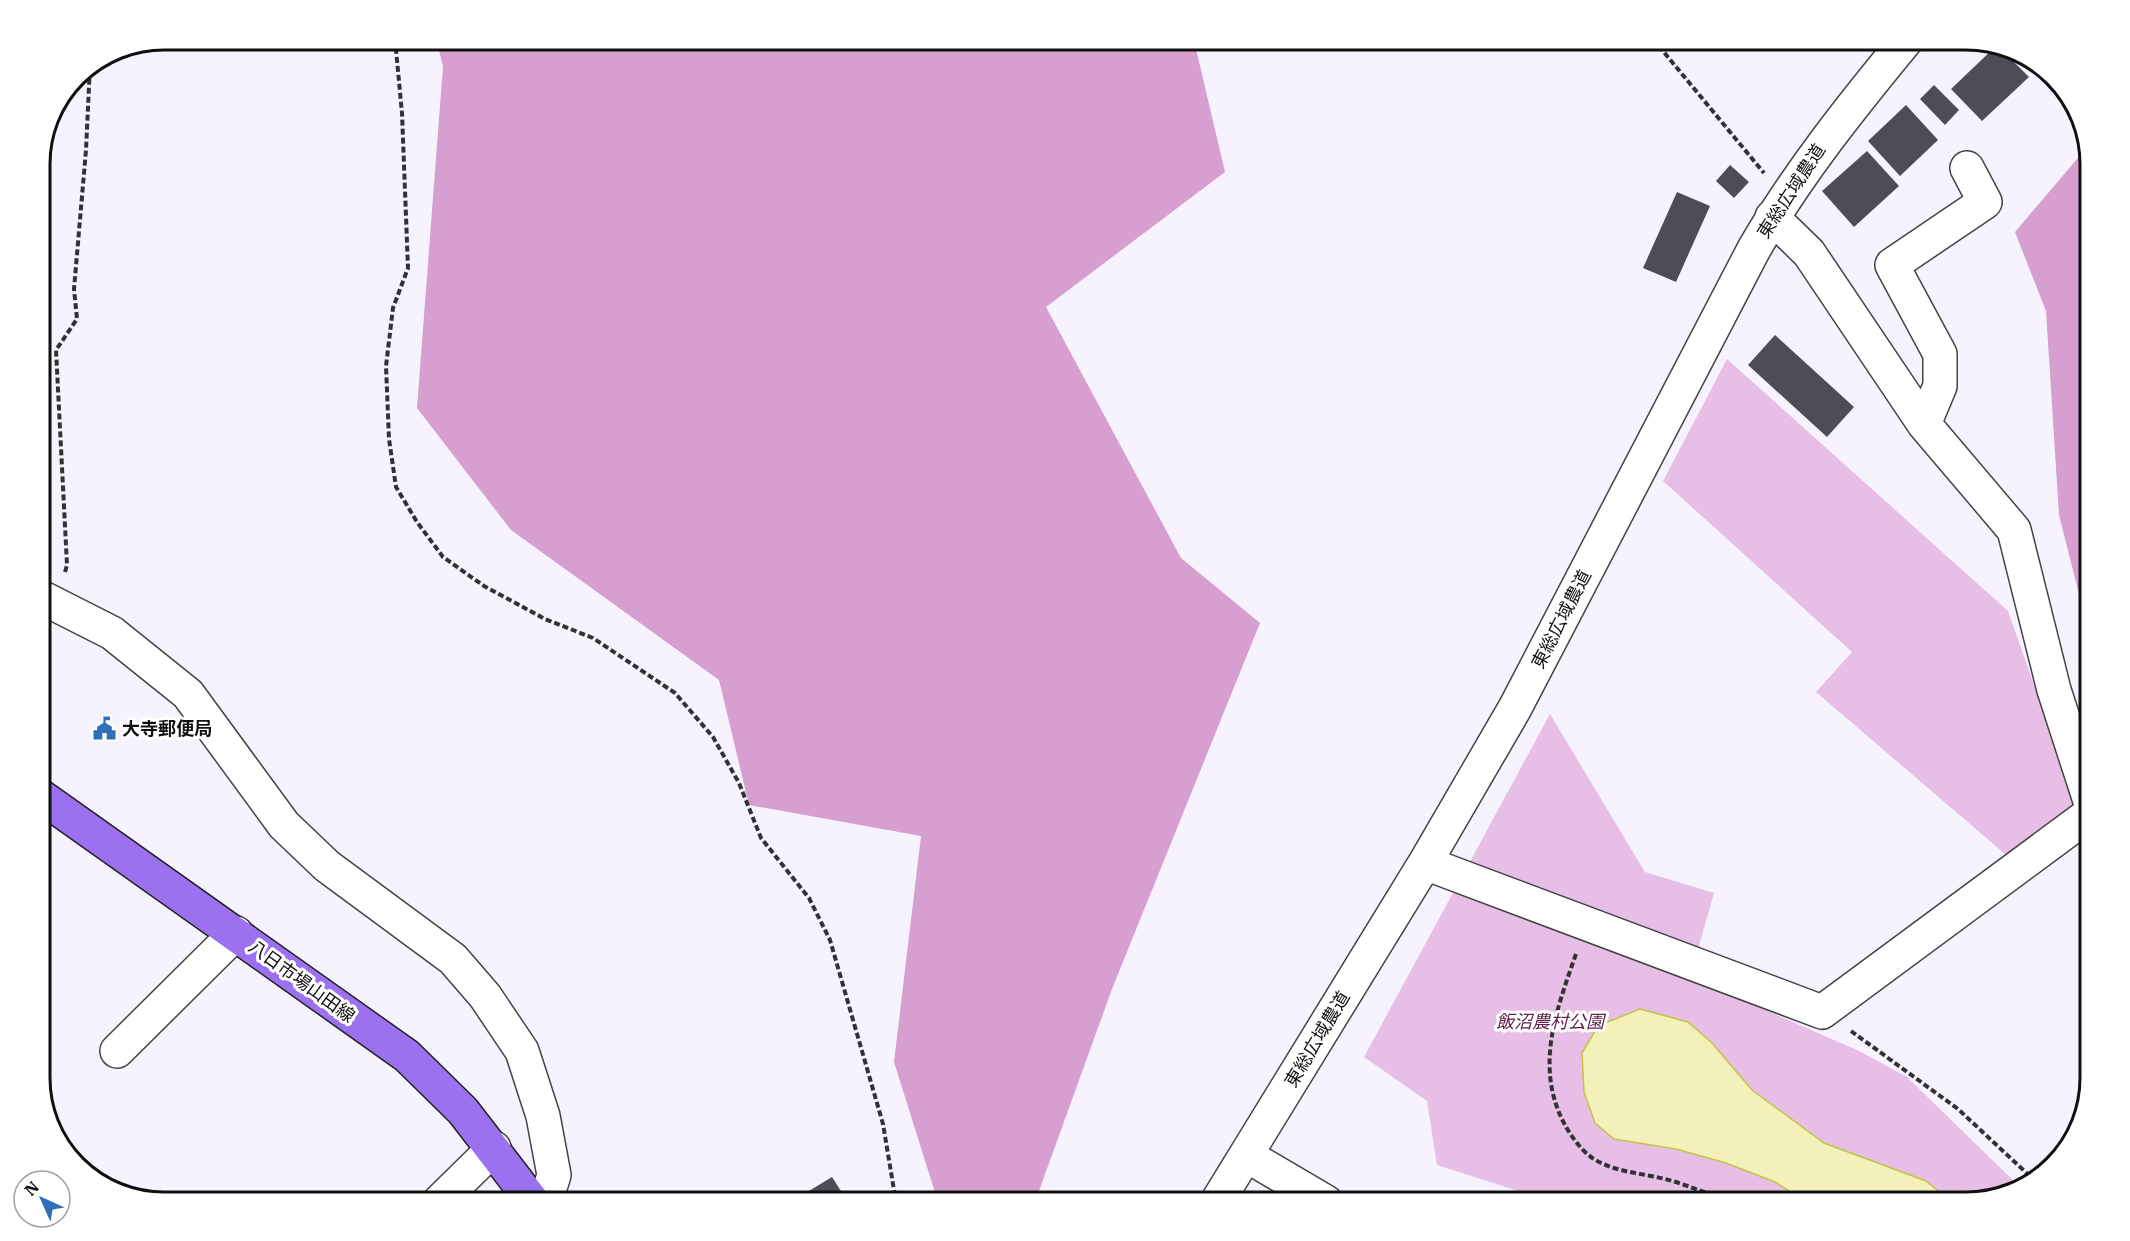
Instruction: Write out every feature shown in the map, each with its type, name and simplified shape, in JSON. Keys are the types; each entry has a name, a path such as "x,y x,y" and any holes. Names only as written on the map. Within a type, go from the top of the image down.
{"main road":[{"name":"八日市場山田線","path":"50,803 407,1056 463,1111 494,1148 526,1192"}],"street":[{"name":"東総広域農道","path":"1223,1192 1425,863 1515,708 1778,207 1830,134 1898,50"},
{"path":"1924,424 1940,386 1940,354 1892,265 1985,202 1967,168"},
{"path":"1778,207 1924,424 2014,530 2054,690 2080,770"},
{"path":"50,601 112,633 188,694 285,825 327,866 453,959 484,996 522,1051 543,1116 554,1175 548,1192"},
{"path":"1425,863 1822,1012 2080,821"},
{"path":"117,1052 236,933"},
{"path":"450,1192 494,1148"},
{"path":"1246,1155 1309,1192"}],"path":[{"path":"396,50 402,113 408,268 393,309 386,366 389,438 396,487 417,522 443,557 494,592 545,619 593,638 675,693 713,737 739,783 761,838 809,898 830,940 883,1124 894,1192"},
{"path":"1661,50 1778,207"},
{"path":"50,593 67,565 56,350 77,319 74,289 86,150 89,77"},
{"path":"1588,926 1554,1016 1548,1050 1551,1085 1557,1109 1570,1133 1590,1157 1609,1167 1668,1179 1705,1192"},
{"path":"1822,1012 1864,1039 1958,1109 2027,1174"}],"green space":[{"path":"1727,359 2008,611 2076,804 2012,860 1816,692 1852,652 1663,481"},
{"name":"飯沼農村公園","path":"1550,714 1645,872 1714,893 1690,977 1859,1051 1907,1077 2014,1181 1996,1188 1966,1192 1522,1192 1437,1165 1427,1101 1364,1057"}],"shaded area":[{"path":"439,50 1196,50 1225,172 1046,307 1181,558 1260,623 1112,989 1039,1192 935,1192 894,1062 921,836 749,805 719,680 511,530 417,408 443,66"},
{"path":"2080,156 2080,598 2059,515 2046,311 2015,232"},
{"path":"1640,1009 1688,1022 1712,1043 1752,1090 1824,1143 1926,1181 1940,1192 1790,1192 1775,1182 1726,1163 1676,1149 1614,1139 1595,1123 1584,1092 1582,1053 1598,1026"}],"building":[{"path":"1990,52 2010,58 2029,77 1982,121 1951,89"},
{"path":"1934,85 1959,110 1945,125 1920,99"},
{"path":"1906,105 1938,140 1900,176 1868,141"},
{"path":"1867,151 1899,186 1854,227 1822,191"},
{"path":"1730,165 1749,182 1734,198 1716,181"},
{"path":"1677,192 1710,206 1676,282 1643,268"},
{"path":"1775,335 1854,407 1827,437 1748,365"},
{"path":"832,1177 842,1192 807,1192"}],"place":[{"name":"大寺郵便局","path":"104,728"}]}
